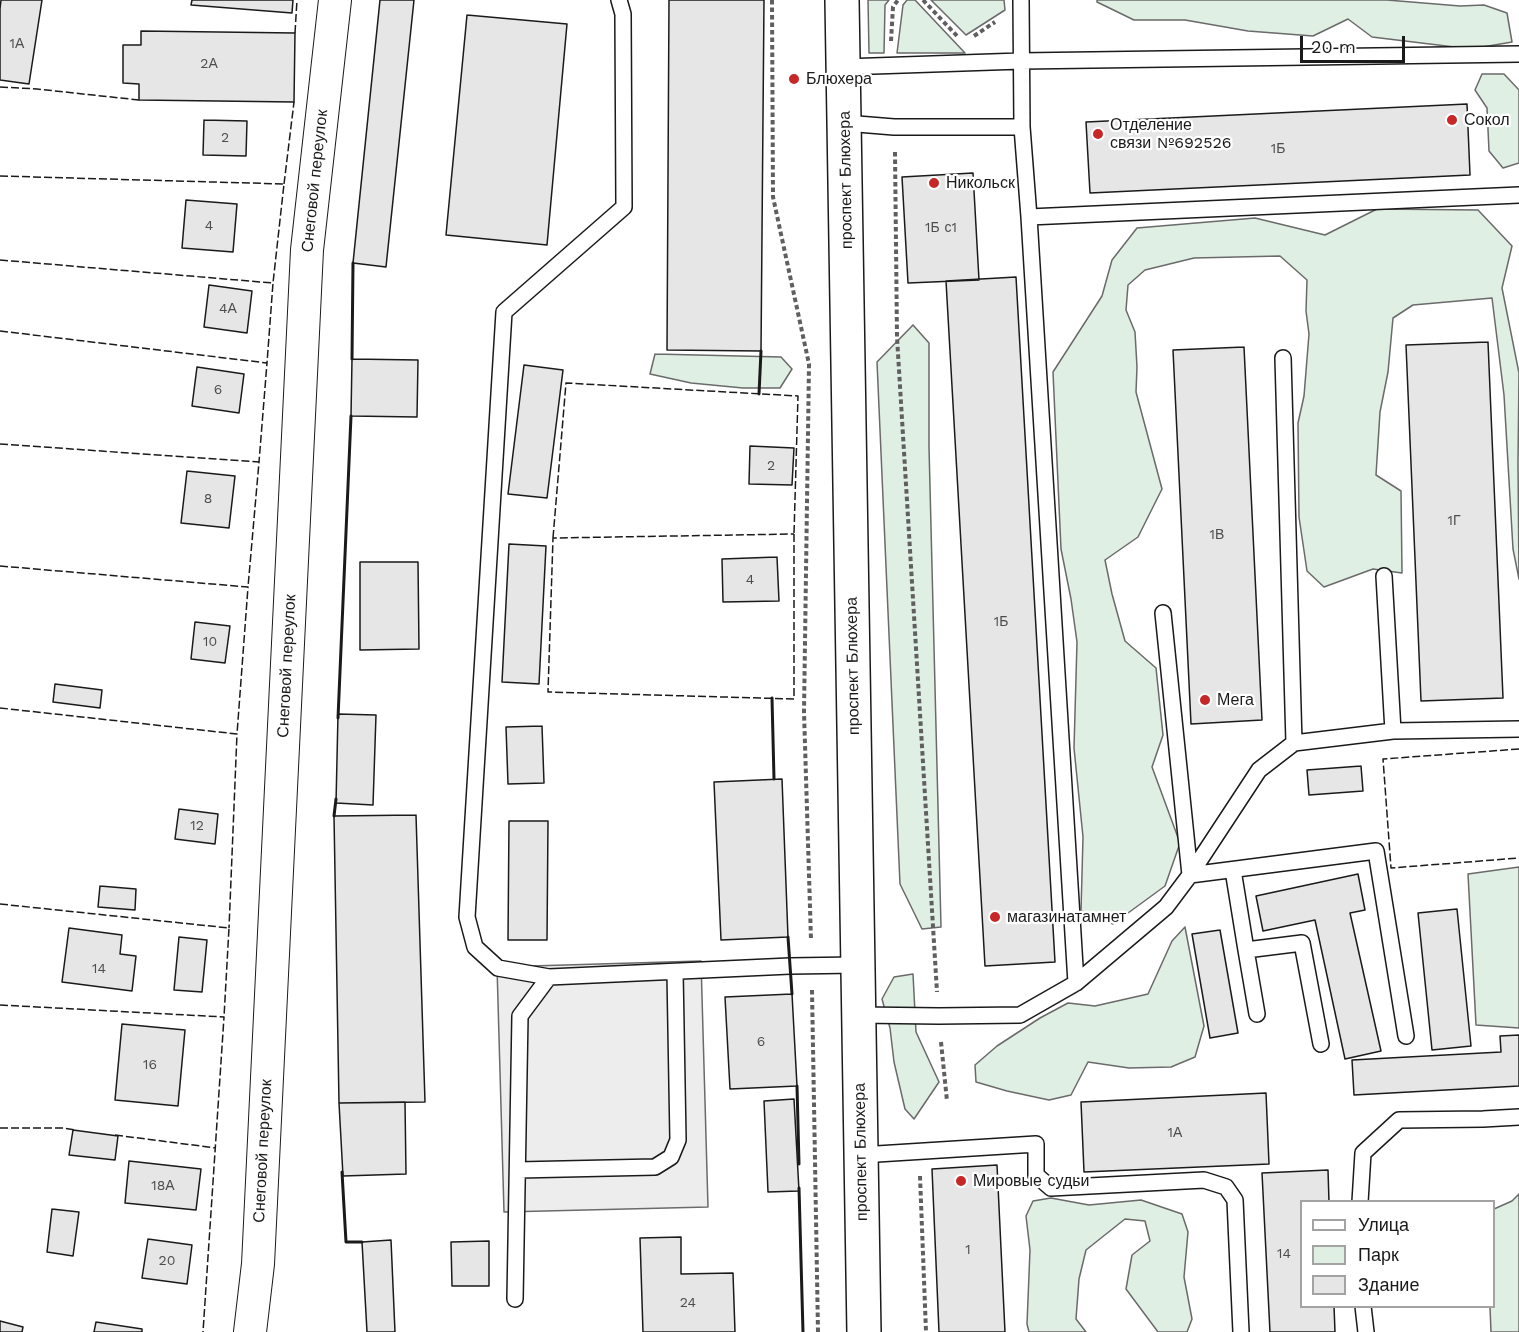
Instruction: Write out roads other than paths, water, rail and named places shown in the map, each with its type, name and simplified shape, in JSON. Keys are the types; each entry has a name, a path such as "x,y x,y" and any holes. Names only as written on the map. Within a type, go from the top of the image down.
{"main road":[{"name":"проспект Блюхера","path":"842,0 864,1332"}],"street":[{"name":"Снеговой переулок","path":"249,1332 258,1264 307,250 334,0"}],"lane":[{"path":"620,0 623,14 624,207 504,312 467,917 475,947 498,968 549,977 857,965"},
{"path":"1021,3 1022,127 1076,983"},
{"path":"844,67 1021,61 1519,54"},
{"path":"845,123 894,127 1022,127"},
{"path":"1029,218 1519,195"},
{"path":"1283,358 1294,743"},
{"path":"1384,576 1393,731"},
{"path":"1163,613 1190,875"},
{"path":"858,1015 1020,1015 1076,983 1166,907 1190,875 1259,770 1294,743 1393,731 1519,729"},
{"path":"1190,875 1376,851 1406,1036"},
{"path":"1233,870 1257,1014"},
{"path":"1246,950 1302,943 1321,1044"},
{"path":"518,1170 655,1167 671,1158 678,1140 675,972"},
{"path":"515,1299 519,1016 549,977"},
{"path":"1360,1200 1363,1153 1399,1120 1519,1117"},
{"path":"861,1155 1036,1144 1036,1175 1051,1188 1204,1180 1226,1186 1235,1200 1241,1332"},
{"path":"1363,1308 1366,1332"}],"place":[{"name":"Блюхера","path":"794,79"},
{"name":"Сокол","path":"1452,120"},
{"name":"Отделение связи №692526","path":"1098,134"},
{"name":"Никольск","path":"934,183"},
{"name":"Мега","path":"1205,700"},
{"name":"магазинатамнет","path":"995,917"},
{"name":"Мировые судьи","path":"961,1181"}]}
